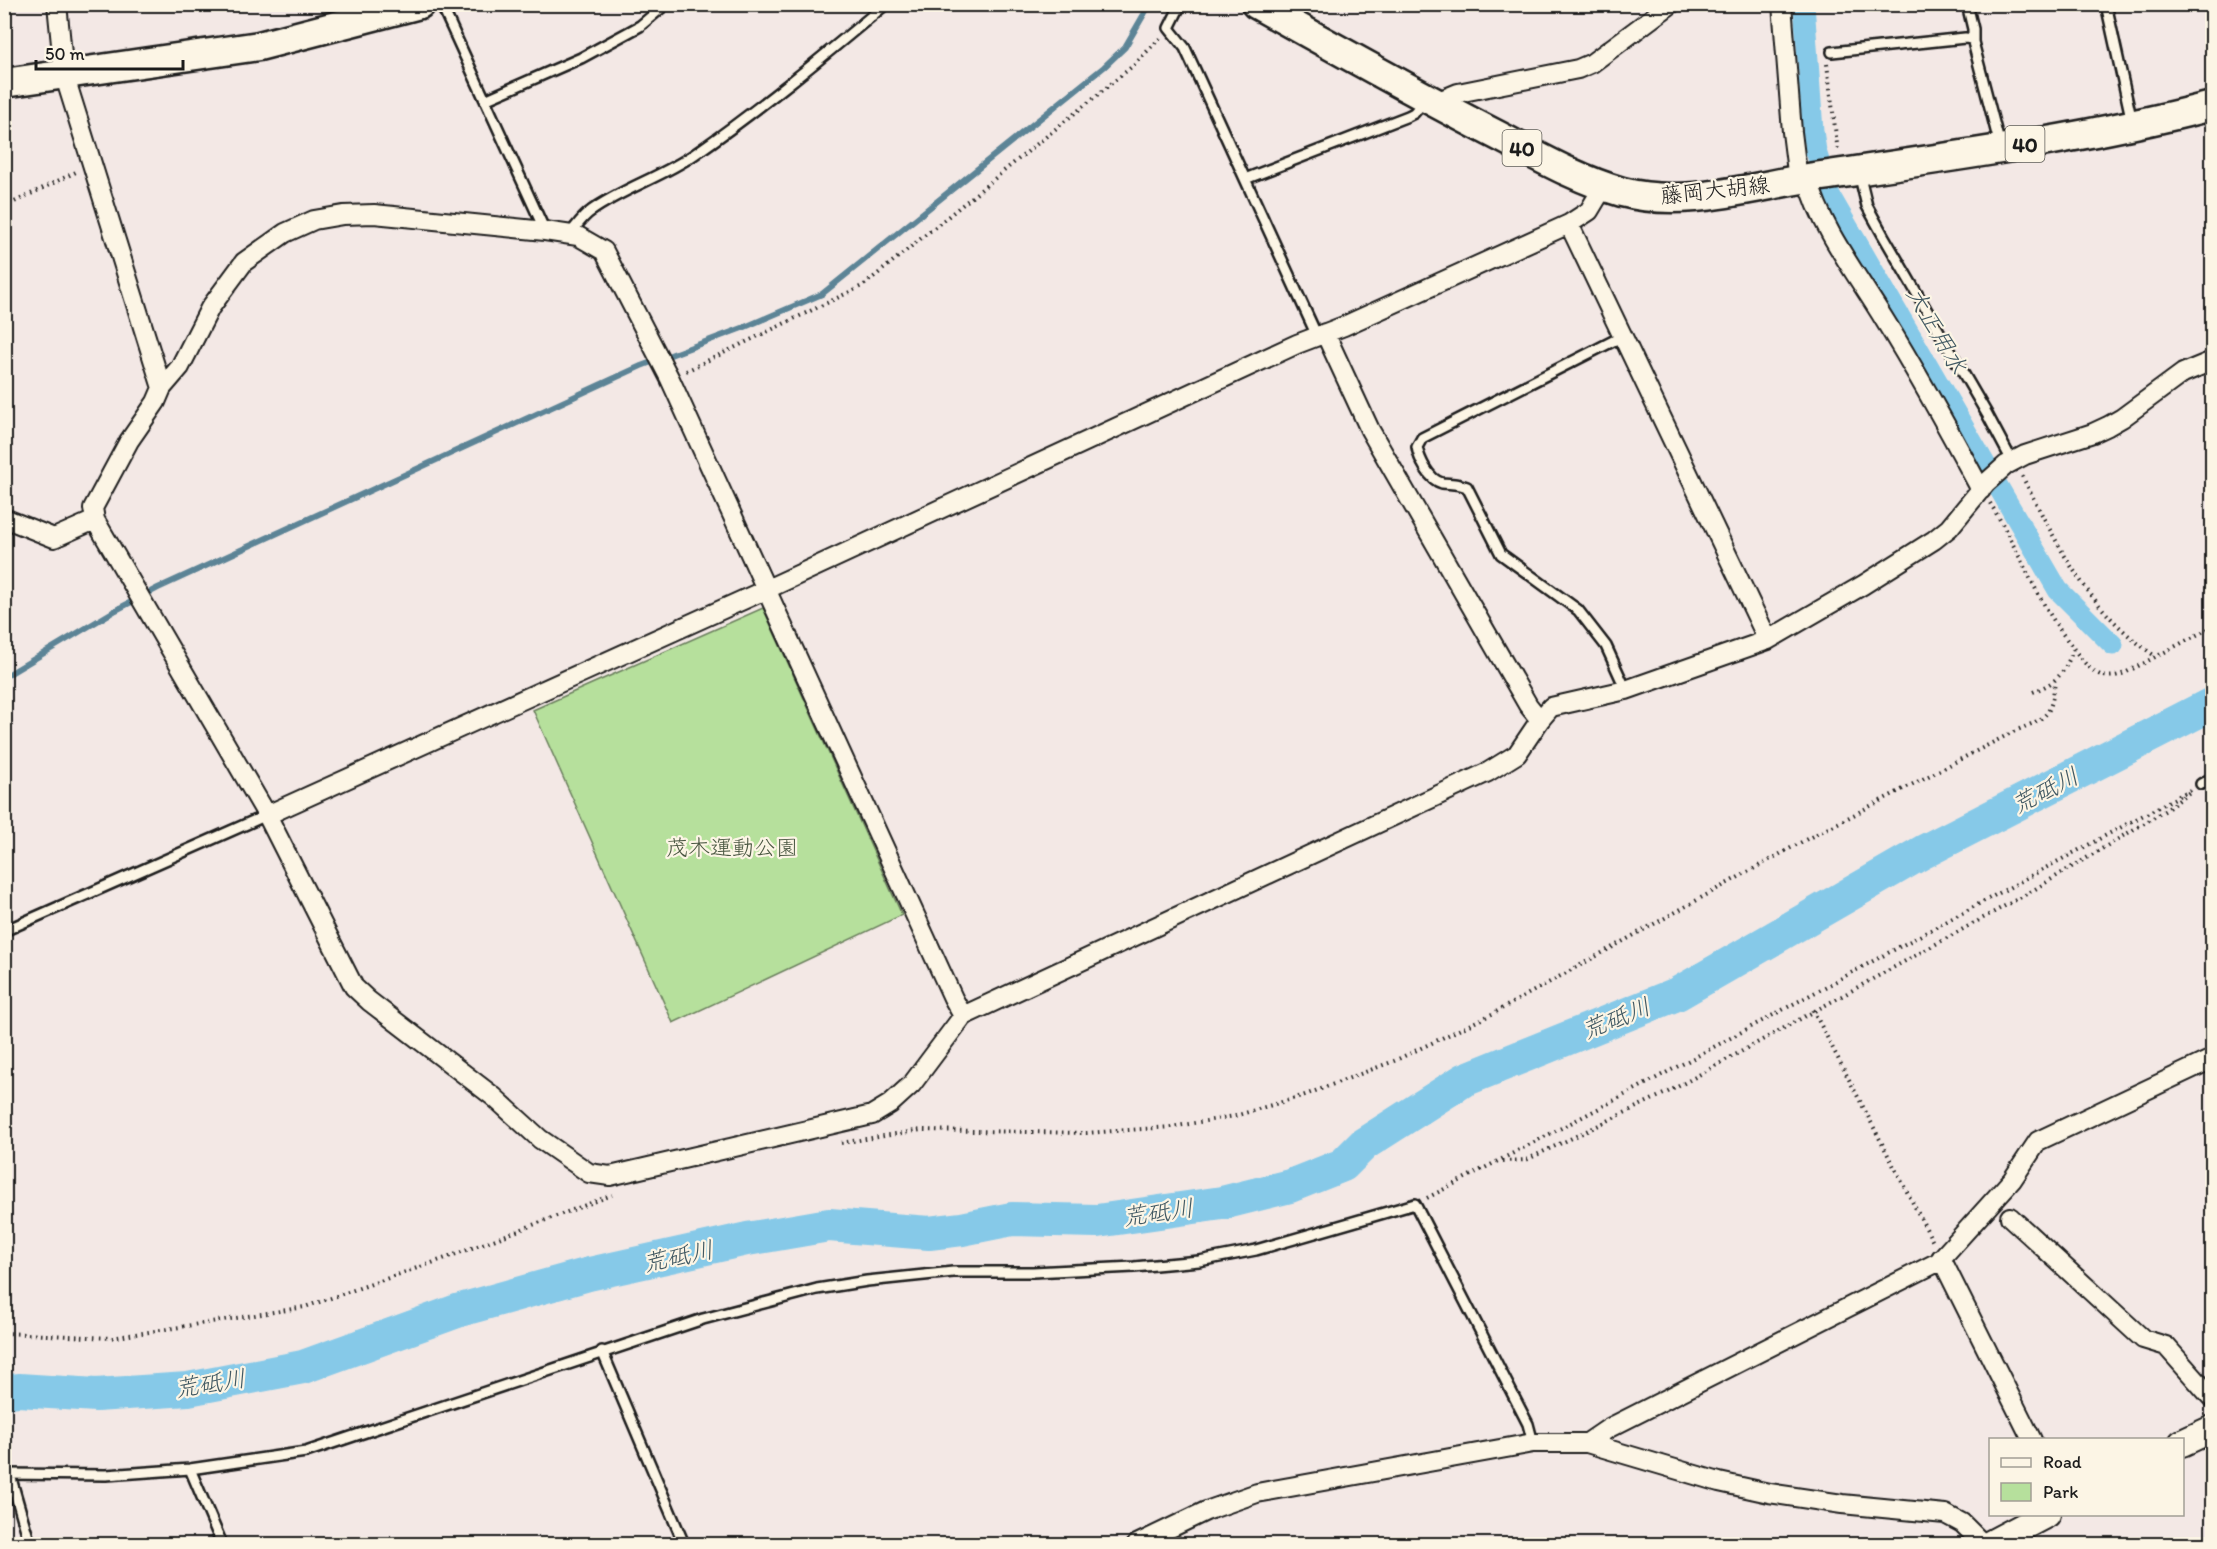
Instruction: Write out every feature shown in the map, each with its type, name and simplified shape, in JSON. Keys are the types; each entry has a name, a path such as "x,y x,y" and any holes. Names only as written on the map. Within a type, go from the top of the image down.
{"main road":[{"path":"4,83 259,46 420,4"},
{"name":"藤岡大胡線","path":"1256,4 1430,101 1553,164 1604,186 1638,195 1676,198 1826,176 2000,149 2133,125 2212,106"}],"street":[{"path":"57,4 64,74 162,388"},
{"path":"1430,101 1458,93 1578,69 1592,63 1671,4"},
{"path":"1782,4 1792,132 1826,176 1811,193 1831,231 1983,487"},
{"path":"267,815 765,590 1321,334 1569,224 1589,211 1604,186"},
{"path":"963,1016 765,590 670,379 604,251 578,236 374,214 343,215 314,220 285,233 244,262 210,308 180,367 162,388 156,402 129,441 93,508 94,520 267,815 354,987 494,1097 540,1139 589,1173 610,1176 872,1115 890,1104 912,1084 963,1016 1488,772 1517,754 1551,707 1626,690 1768,640 1863,585 1934,540 1949,528 1983,487 2009,463 2093,433 2122,418 2183,373 2212,361"},
{"path":"1569,224 1768,640"},
{"path":"1321,334 1370,430 1528,705 1540,720"},
{"path":"4,518 54,538 94,520"},
{"path":"1587,1443 1609,1428 1927,1268 1941,1258 2012,1180 2038,1141 2212,1059"},
{"path":"2010,1217 2144,1339 2166,1346 2212,1398"},
{"path":"1941,1258 2031,1438"},
{"path":"2184,1442 2212,1429"},
{"path":"1137,1545 1206,1511 1257,1493 1533,1443 1587,1443 1719,1482 1769,1493 1842,1504 1945,1514 1962,1523 1983,1545"},
{"path":"1990,1545 2045,1516"}],"lane":[{"path":"441,4 545,231"},
{"path":"485,100 581,58 640,26 666,4"},
{"path":"569,235 588,213 623,191 694,155 825,55 886,4"},
{"path":"1181,4 1168,28 1185,48 1245,179 1321,334"},
{"path":"1967,4 1973,28 1973,39 2000,149"},
{"path":"2106,4 2133,125"},
{"path":"1832,52 1973,39"},
{"path":"1245,179 1408,116 1430,101"},
{"path":"1826,176 1867,206 1987,414 2009,463"},
{"path":"1623,336 1422,438 1418,452 1429,475 1437,481 1453,482 1467,487 1501,554 1563,598 1584,616 1606,646 1626,690"},
{"path":"2201,784 2212,778"},
{"path":"4,931 267,815"},
{"path":"30,1545 8,1475 106,1475 190,1469 306,1452 424,1414 602,1351 703,1319 817,1289 953,1272 1044,1272 1198,1261 1256,1250 1415,1204 1528,1424 1533,1443"},
{"path":"602,1351 684,1545"},
{"path":"190,1469 222,1545"}],"path":[{"path":"670,379 864,285 1134,65 1168,28"},
{"path":"1826,176 1827,57 1828,53 1832,52"},
{"path":"4,207 93,163"},
{"path":"2009,463 2020,472 2066,561 2086,591 2130,639 2156,656"},
{"path":"1983,487 2058,630 2073,650 2096,673 2110,678 2125,673 2212,627"},
{"path":"2033,692 2050,685 2061,675 2073,650"},
{"path":"831,1145 921,1130 1086,1133 1171,1127 1235,1116 1305,1095 1394,1061 1494,1013 1807,839 2015,731 2041,720 2050,711 2055,681"},
{"path":"1498,1162 1526,1160 1647,1102 2032,891 2166,810 2201,784"},
{"path":"1415,1204 1498,1162 2201,784"},
{"path":"1813,1010 1941,1258"},
{"path":"4,1333 111,1338 305,1307 443,1259 618,1193"}],"green space":[{"name":"茂木運動公園","path":"763,608 902,915 673,1023 533,710"}],"waterway":[{"path":"4,677 116,610 158,588 641,366 745,327 822,294 1104,67 1125,47 1150,4"},
{"name":"大正用水","path":"1804,4 1813,131 1816,151 1830,196 2058,590 2113,645"},
{"name":"荒砥川","path":"4,1392 19,1390 96,1395 188,1389 303,1367 460,1310 589,1274 747,1239 829,1225 929,1233 1012,1219 1097,1221 1222,1203 1290,1186 1343,1165 1364,1144 1464,1080 1677,994 1923,852 2212,704"}]}
